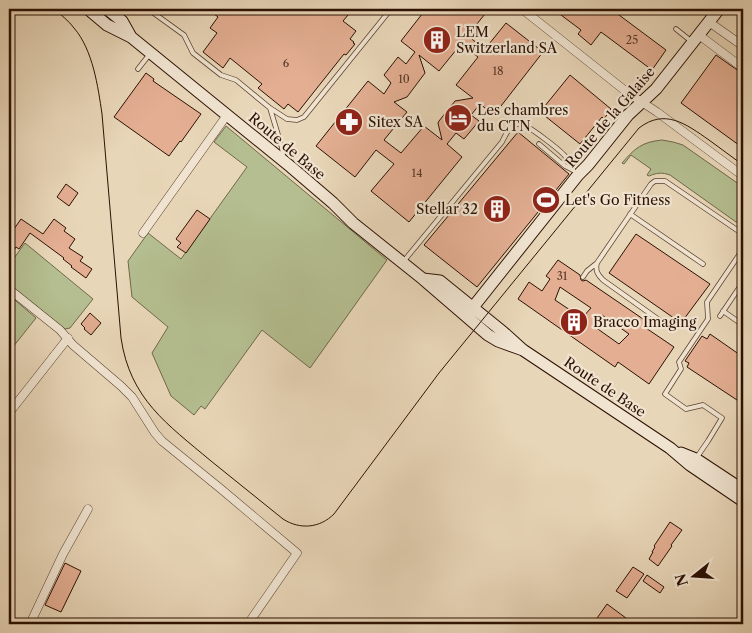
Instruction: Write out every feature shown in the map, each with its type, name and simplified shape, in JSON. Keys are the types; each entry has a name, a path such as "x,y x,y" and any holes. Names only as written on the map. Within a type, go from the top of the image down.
{"street":[{"name":"Route de Base","path":"88,9 107,25 132,37 333,203 353,223 423,279 440,280 469,311 523,350 670,448 743,490"},
{"name":"Route de Base","path":"107,9 122,21 132,37"},
{"path":"522,9 616,84 743,176"},
{"name":"Route de la Galaise","path":"469,311 576,172 628,114 656,89 720,9"},
{"path":"709,22 743,46"},
{"path":"696,39 743,68"},
{"path":"143,233 228,115"},
{"path":"9,289 60,330 73,345 121,386 132,397 162,441 297,553 248,624"},
{"path":"9,413 68,338"},
{"name":"Route de Base","path":"693,462 743,501"},
{"path":"30,624 63,554 88,508"}],"lane":[{"path":"148,9 184,35 193,53 221,75 236,80 270,108 287,119 297,120 304,117 391,9"},
{"path":"676,29 696,39"},
{"path":"138,69 151,53"},
{"path":"270,108 282,148 283,161"},
{"path":"402,263 502,142 511,127 520,124 526,126 567,158 576,172"},
{"path":"539,144 576,172"},
{"path":"583,277 587,270 597,263 651,184 656,181 664,181 737,230 743,232"},
{"path":"630,214 703,264"},
{"path":"693,462 722,418 703,404 686,409 665,394 681,369 679,362 708,319 707,302 743,249"},
{"path":"597,263 598,275 662,322"},
{"path":"720,316 743,282"},
{"path":"723,311 743,325"}],"green space":[{"path":"226,126 387,260 310,368 262,330 205,409 201,406 194,415 171,396 152,353 168,327 132,297 128,261 148,233 181,259 247,167 214,142"},
{"path":"662,140 683,145 743,187 743,224 736,222 670,175 662,173 647,175 651,169 631,155 624,164 622,163 639,147 649,142"},
{"path":"25,243 93,299 70,328 65,329 9,284 9,265"},
{"path":"9,295 36,318 9,352"}],"building":[{"path":"208,9 353,9 343,21 356,31 350,39 355,44 346,55 344,54 298,112 288,104 284,109 258,88 262,84 230,58 223,68 203,52 217,33 210,28 218,17"},
{"path":"426,9 489,9 468,35 473,40 485,49 506,23 543,52 494,115 480,104 471,115 479,121 464,139 456,133 447,144 462,157 409,222 371,191 394,164 376,150 355,177 316,146 368,81 384,94 391,83 384,75 398,57 406,64 415,52 401,41","holes":["461,44 478,57 456,85 473,98 455,101 439,121 442,140 424,126 401,153 384,140 407,112 394,102 407,97 425,73 419,55 439,71"]},
{"path":"553,9 611,9 666,50 652,70 601,32 591,45 578,34 581,30"},
{"path":"716,55 743,74 743,148 681,103"},
{"path":"146,73 154,79 153,81 201,114 169,156 114,117"},
{"path":"570,75 611,109 580,144 540,112"},
{"name":"Stellar 32","path":"518,132 569,174 477,287 424,245"},
{"path":"66,184 78,193 69,206 57,197"},
{"path":"197,210 210,219 186,253 177,247 181,243 176,239"},
{"path":"21,219 43,234 54,219 66,228 64,231 75,239 69,248 83,257 80,261 92,269 86,278 71,267 64,258 30,233 19,249 16,247 9,258 9,236"},
{"path":"636,234 710,284 681,323 609,273"},
{"name":"Bracco Imaging","path":"558,260 580,275 581,280 586,280 646,321 643,326 674,347 649,384 618,362 615,367 518,299 529,282 542,291 550,279 546,276","holes":["560,287 591,308 582,318 555,300","602,315 629,334 619,344 595,327"]},
{"path":"90,313 101,323 91,335 81,324"},
{"path":"710,334 743,357 743,390 737,400 687,367 689,363 685,361 702,336 707,339"},
{"path":"670,522 682,530 658,566 649,559 654,546"},
{"path":"65,563 81,571 61,612 45,605"},
{"path":"633,567 644,574 627,598 616,591"},
{"path":"647,575 664,587 660,593 643,581"},
{"path":"607,604 634,624 599,624 595,621"}],"tram line":[{"path":"54,9 70,23 86,47 96,81 102,114 121,338 133,378 153,408 180,435 283,519 296,525 316,525 334,514 439,373 639,128 658,119 675,120 700,134 743,165"}],"place":[{"name":"LEM Switzerland SA","path":"437,40"},
{"name":"Les chambres du CTN","path":"458,118"},
{"name":"Sitex SA","path":"349,122"},
{"name":"Let's Go Fitness","path":"546,200"},
{"name":"Stellar 32","path":"497,209"},
{"name":"Bracco Imaging","path":"574,322"}]}
